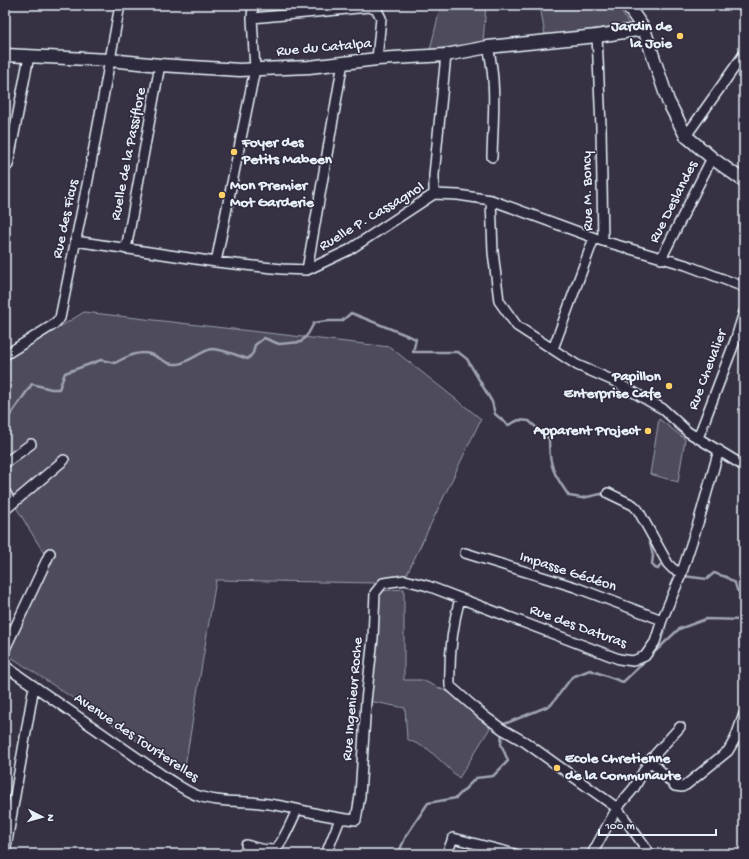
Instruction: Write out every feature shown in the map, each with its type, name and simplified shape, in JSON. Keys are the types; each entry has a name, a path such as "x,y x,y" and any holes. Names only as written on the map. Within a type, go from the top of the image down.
{"street":[{"name":"Rue des Ficus","path":"5,355 53,325 60,318 88,180 120,5"},
{"path":"216,262 255,69 252,18 254,5"},
{"path":"627,5 644,29 668,101 686,136 712,158 744,181"},
{"path":"252,18 369,7 377,10 381,18 377,59"},
{"name":"Rue du Catalpa","path":"5,55 109,60 240,70 309,67 377,59 446,55 488,47 598,36 644,29"},
{"name":"Rue M. Boncy","path":"598,36 603,241"},
{"path":"488,47 491,60 493,96 492,157"},
{"path":"686,136 744,54"},
{"path":"434,194 434,175 446,55"},
{"path":"8,164 29,56"},
{"path":"75,241 216,262 307,270 343,62"},
{"name":"Ruelle de la Passiflore","path":"126,249 160,65"},
{"name":"Rue Deslandes","path":"661,259 712,158"},
{"name":"Ruelle P. Cassagnol","path":"307,270 349,250 434,194 458,195 491,200 594,238 661,259 686,265 744,287"},
{"path":"491,200 493,252 499,301 517,326 577,365 614,381 663,409 688,432 744,466"},
{"name":"Rue M. Boncy","path":"553,349 594,238"},
{"name":"Rue Chevalier","path":"698,438 744,312"},
{"path":"5,464 31,444"},
{"name":"Rue des Daturas","path":"383,583 405,580 428,586 619,659 633,661 645,656 655,642 662,620 682,574 699,520 718,450"},
{"path":"5,492 9,507 64,460"},
{"path":"608,493 630,504 638,510 668,564 682,574"},
{"path":"5,649 50,553"},
{"name":"Impasse Gédéon","path":"465,553 574,587 662,620"},
{"name":"Rue Ingenieur Roche","path":"356,820 360,796 366,701 373,638 375,593 383,583"},
{"path":"460,598 455,615 451,645 450,686 483,715 502,729 525,742 617,808 650,854"},
{"name":"Avenue des Tourterelles","path":"5,666 165,777 197,795 209,799 275,804 340,819 356,820"},
{"path":"9,854 5,853 34,686"},
{"path":"650,760 675,786 682,787 728,751 735,739 744,714"},
{"path":"592,854 617,808 634,788 650,760 680,727"},
{"path":"246,845 269,850 274,849 280,843 297,810"},
{"path":"326,854 340,819"},
{"path":"447,854 453,838 515,854"}],"shaded area":[{"path":"441,5 486,5 483,42 430,50"},
{"path":"540,5 617,5 629,24 545,36"},
{"path":"84,312 390,347 481,419 406,576 375,583 216,580 184,772 5,653 45,555 5,489 5,361"},
{"path":"659,419 685,439 678,482 650,474"},
{"path":"404,589 404,680 422,680 450,693 490,728 459,778 428,749 407,739 405,708 369,701 378,591"}],"waterway":[{"path":"5,420 9,417 32,384 51,389 59,389 65,373 101,360 115,363 133,354 148,353 168,363 178,364 187,361 204,351 212,349 226,351 248,359 253,353 255,345 264,338 279,344 301,342 308,334 314,323 342,321 351,313 416,339 413,352 458,352 467,359 492,402 495,414 508,425 519,420 529,421 549,439 550,457 553,470 569,496 582,498 601,494 608,497"},
{"path":"649,539 653,556 652,564 658,569 661,564 664,563 665,565"},
{"path":"683,576 707,579 714,573 726,577 735,583 737,590 744,596"},
{"path":"502,725 551,705 572,677 590,670 623,682 679,629 706,619 744,620"},
{"path":"398,854 406,836 428,803 456,798 476,778 493,776 508,761 501,744 502,732"}],"place":[{"name":"Jardin de la Joie","path":"680,36"},
{"name":"Foyer des Petits Mabeen","path":"234,152"},
{"name":"Mon Premier Mot Garderie","path":"222,195"},
{"name":"Papillon Enterprise Cafe","path":"669,386"},
{"name":"Apparent Project","path":"648,431"},
{"name":"Ecole Chretienne de la Communaute","path":"557,768"}]}
